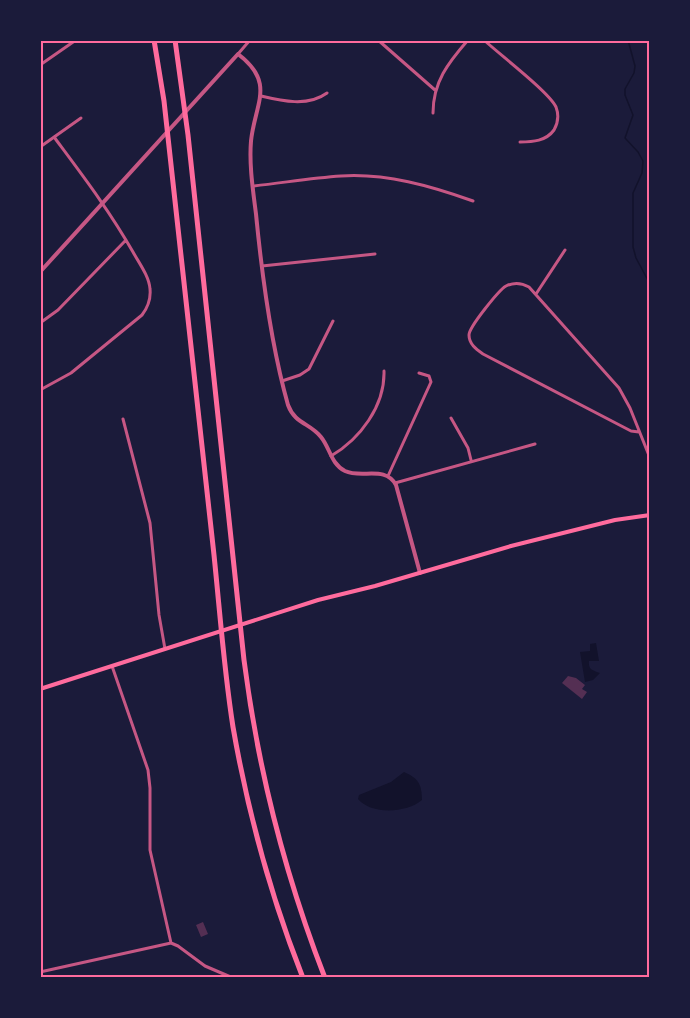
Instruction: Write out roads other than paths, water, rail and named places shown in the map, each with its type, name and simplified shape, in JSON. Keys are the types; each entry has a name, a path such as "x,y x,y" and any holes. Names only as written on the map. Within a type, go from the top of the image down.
{"highway":[{"path":"154,40 164,101 214,555 219,620 234,729 261,852 303,978"},
{"path":"175,40 188,135 244,660 253,723 279,843 298,905 326,978"}],"main road":[{"path":"40,689 318,600 560,534 615,520 650,515"}],"street":[{"path":"40,64 76,40"},
{"path":"40,272 250,40"},
{"path":"378,40 435,90"},
{"path":"433,112 435,90 447,66 468,40"},
{"path":"484,40 541,90 553,102 557,112 557,123 551,134 542,140 520,142"},
{"path":"238,54 251,65 259,77 261,96 251,138 250,162 262,266 288,405 293,415 321,436 336,465 348,472 388,476 395,483 420,573"},
{"path":"261,96 299,102 327,93"},
{"path":"40,147 81,118"},
{"path":"40,390 71,373 146,309 150,298 150,286 126,240 103,202 54,137"},
{"path":"253,186 342,176 373,177 412,183 473,201"},
{"path":"40,323 58,310 126,240"},
{"path":"536,294 565,250"},
{"path":"262,266 375,254"},
{"path":"639,432 622,426 483,354 473,346 469,338 471,327 503,288 512,284 529,287 619,388 630,408 650,458"},
{"path":"282,381 300,375 309,369 333,321"},
{"path":"331,456 353,440 365,426 380,398 384,371"},
{"path":"388,476 431,382 429,376 419,373"},
{"path":"451,418 468,448 471,460"},
{"path":"123,419 150,523 159,615 165,649"},
{"path":"395,483 535,444"},
{"path":"112,666 148,770 150,850 171,943"},
{"path":"40,972 171,943 205,966 233,978"}],"waterway":[{"path":"628,40 635,66 634,73 625,89 633,115 625,138 643,161 642,173 633,193 633,247 636,258 650,284"}]}
